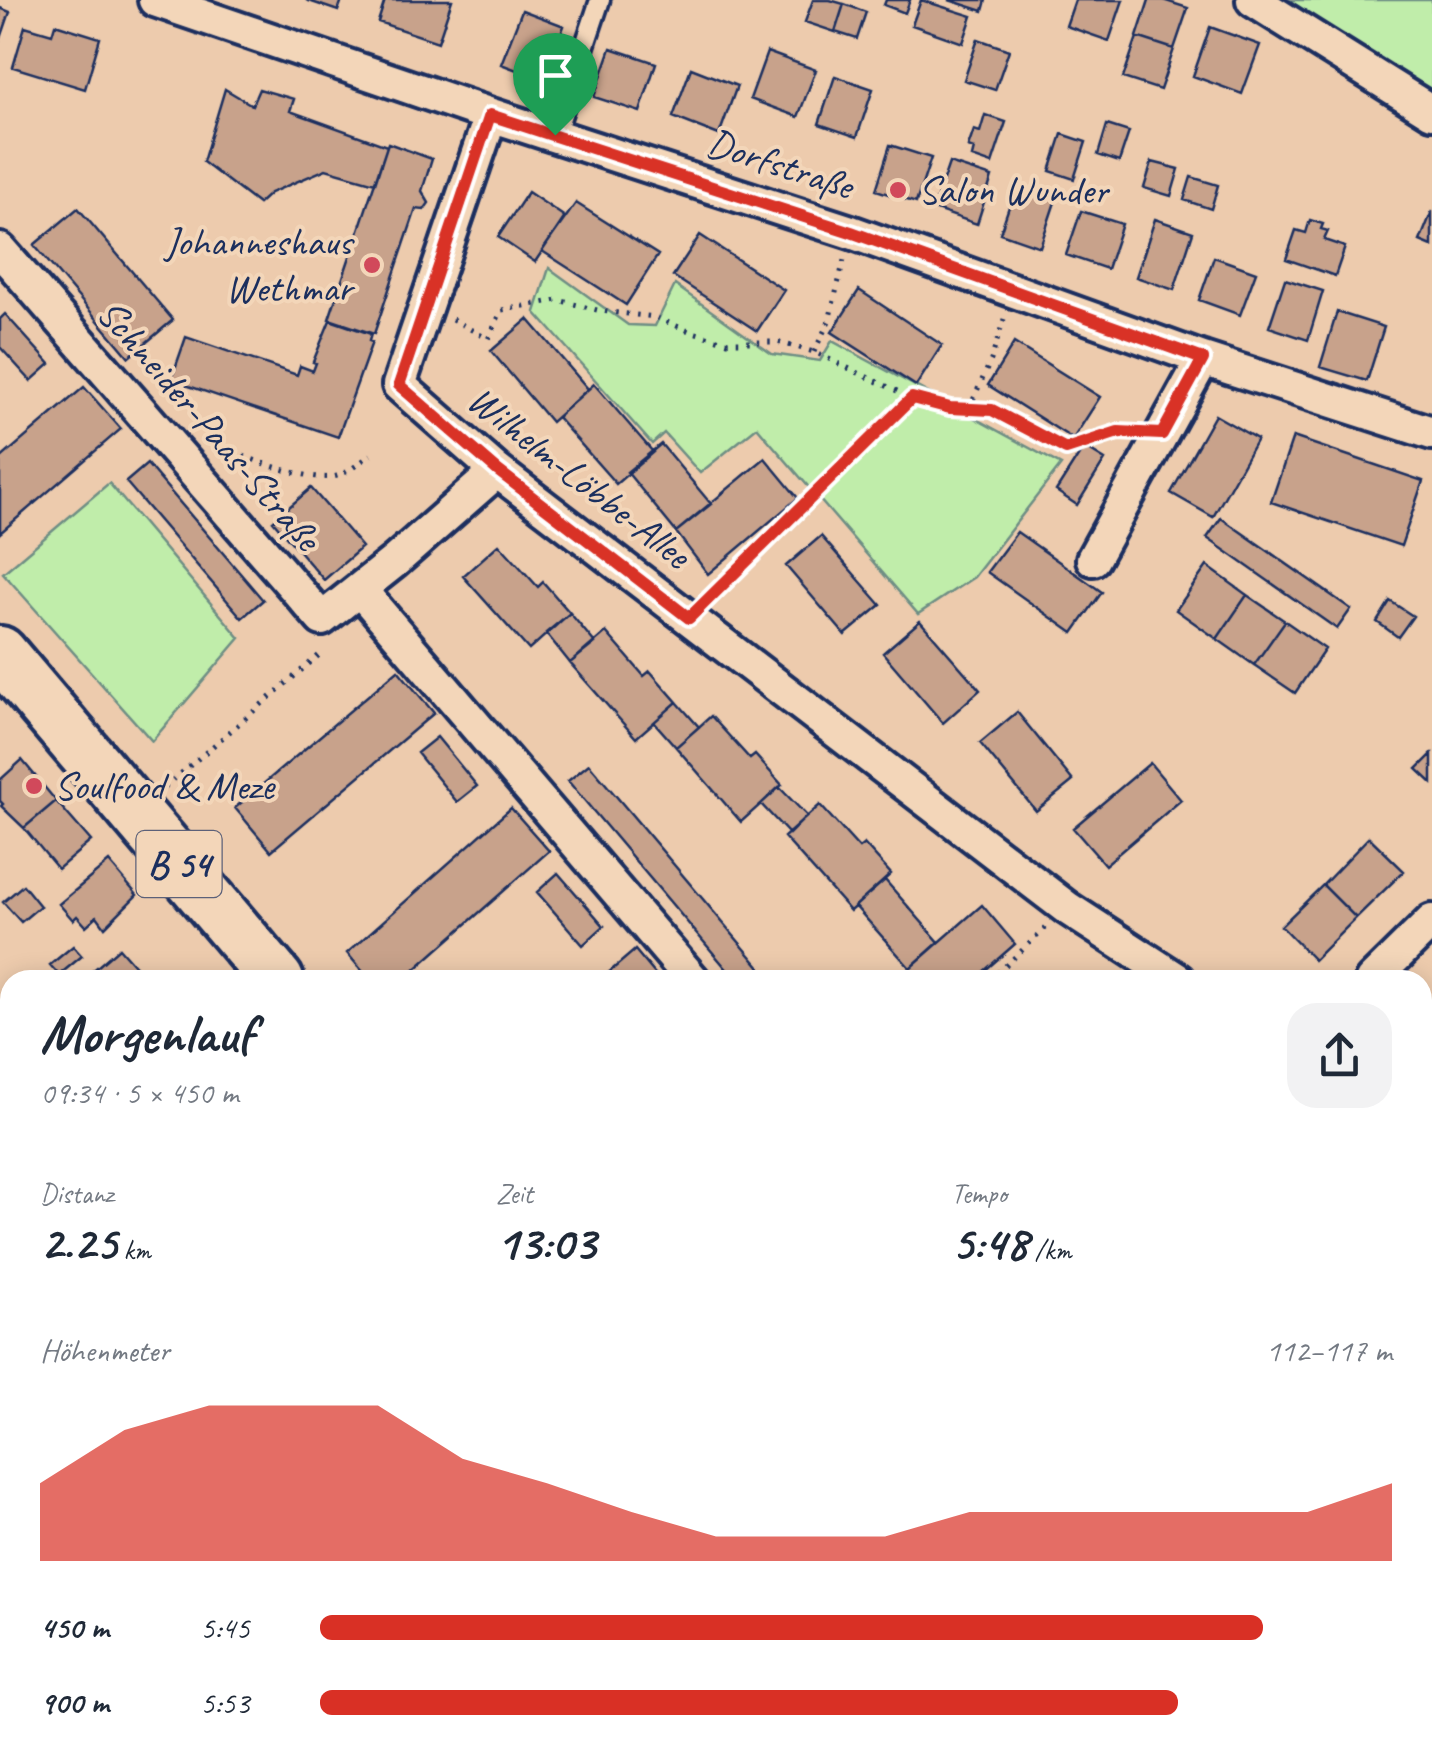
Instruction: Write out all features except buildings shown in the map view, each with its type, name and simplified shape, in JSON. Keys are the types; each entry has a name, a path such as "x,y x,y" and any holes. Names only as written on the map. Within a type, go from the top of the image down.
{"main road":[{"name":"B 54","path":"0,653 136,812 260,970"}],"street":[{"name":"Dorfstraße","path":"155,0 490,115 851,232 1203,359 1432,433"},
{"path":"1253,0 1432,112"},
{"name":"Wilhelm-Löbbe-Allee","path":"490,115 399,385 497,470 1067,908 1163,970"},
{"name":"Schneider-Paas-Straße","path":"0,250 322,619"},
{"path":"1093,560 1203,359"},
{"path":"322,619 497,470"},
{"path":"360,590 684,970"},
{"path":"1382,970 1432,920"}],"lane":[{"path":"555,135 600,0"}],"path":[{"path":"814,352 829,320 851,232"},
{"path":"969,409 991,360 1013,290"},
{"path":"424,309 466,324 488,340 502,310 558,300 601,311 656,316 728,342 777,342 814,352 912,398 950,408 992,410 1066,449 1118,432 1162,434"},
{"path":"689,618 912,398"},
{"path":"150,422 272,466 320,476 338,476 371,455"},
{"path":"136,812 332,644 322,619"},
{"path":"1001,970 1067,908"}],"green space":[{"path":"1274,0 1432,0 1432,99"},
{"path":"549,268 628,325 655,326 675,285 772,354 820,361 832,341 1061,465 974,577 918,614 757,427 700,473 664,433 652,444 535,312"},
{"path":"109,483 240,638 152,741 3,573"}],"place":[{"name":"Salon Wunder","path":"898,190"},
{"name":"Johanneshaus Wethmar","path":"372,265"},
{"name":"Soulfood & Meze","path":"34,786"}],"route":[{"path":"490,115 555,135 851,232 1203,359 1162,434 1118,432 1066,449 992,410 950,408 912,398 689,618 497,470 399,385 490,115"}]}
